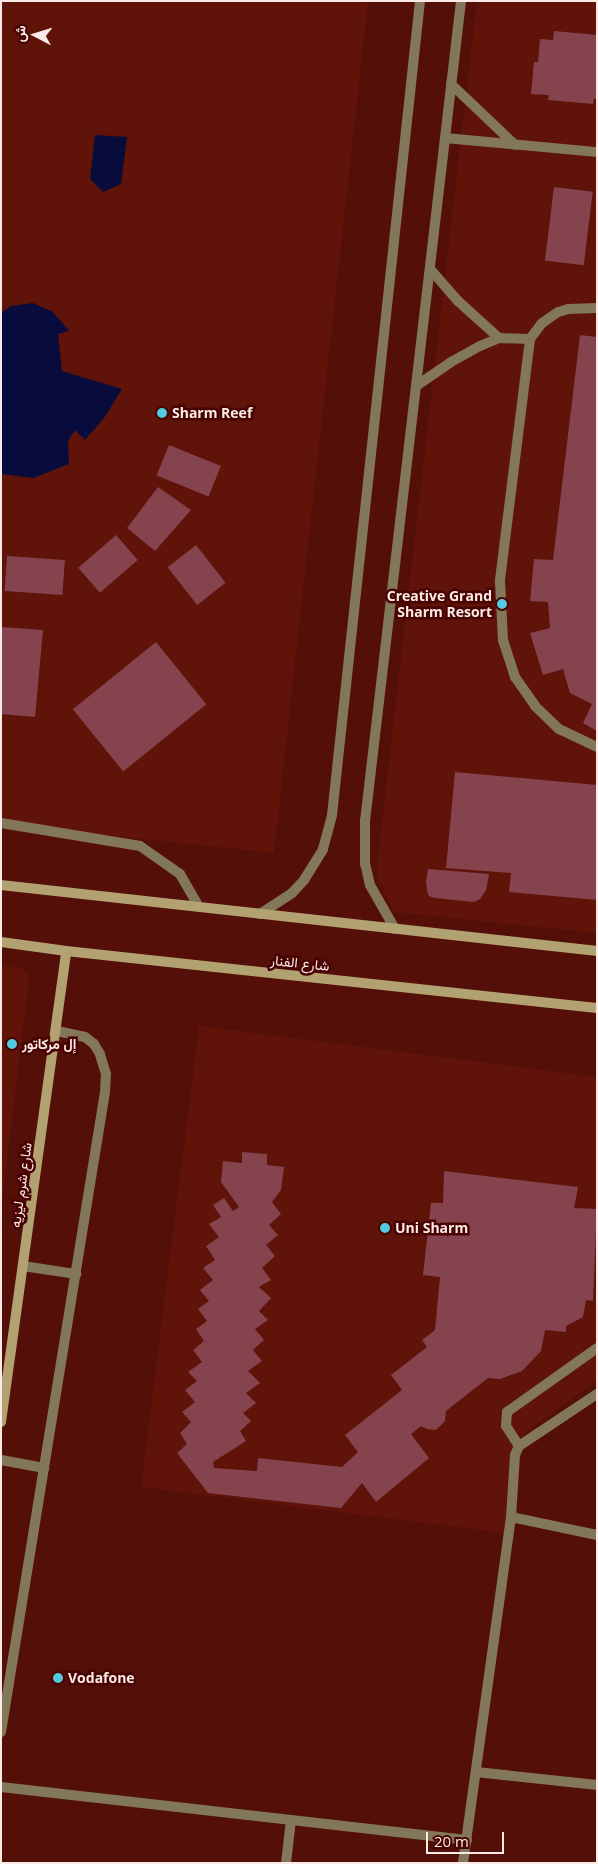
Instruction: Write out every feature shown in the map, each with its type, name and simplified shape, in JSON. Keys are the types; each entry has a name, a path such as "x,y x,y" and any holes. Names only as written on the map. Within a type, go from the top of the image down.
{"main road":[{"path":"1,885 597,951"},
{"name":"شارع الفنار","path":"1,942 66,951 597,1008"},
{"name":"شارع شرم ليزيه","path":"1,1422 66,951"}],"street":[{"path":"260,914 292,893 304,880 323,849 332,815 420,1"},
{"path":"395,929 370,885 365,864 363,842 461,1"},
{"path":"451,84 515,145"},
{"path":"445,138 597,152"},
{"path":"430,269 458,301 499,338"},
{"path":"597,308 568,309 558,312 542,323 530,339 500,581 503,640 514,677 535,706 559,729 597,747"},
{"path":"416,386 451,362 499,338 530,339"},
{"path":"1,823 140,846 180,874 199,907"},
{"path":"1,1732 76,1274 106,1074 100,1054 94,1044 85,1037 56,1031"},
{"path":"23,1266 76,1274"},
{"path":"519,1446 506,1426 507,1412 597,1348"},
{"path":"463,1863 510,1517 516,1455 519,1446 597,1394"},
{"path":"1,1460 44,1468"},
{"path":"510,1517 597,1535"},
{"path":"476,1772 597,1786"},
{"path":"1,1787 467,1840"},
{"path":"286,1863 291,1820"}],"shaded area":[{"name":"Sharm Reef","path":"1,1 368,1 274,853 1,824"},
{"name":"Creative Grand Sharm Resort","path":"477,1 597,1 597,933 393,912 376,874"},
{"path":"95,135 127,137 121,184 103,192 90,179"},
{"path":"33,303 53,312 69,331 58,334 62,371 122,389 104,418 85,440 75,430 68,441 69,464 33,478 1,474 1,313 11,306"},
{"name":"إل مركاتور","path":"1,965 21,968 27,972 29,980 1,1209"},
{"name":"Uni Sharm","path":"199,1026 597,1077 597,1380 517,1439 506,1533 141,1487"}],"building":[{"path":"554,31 597,35 597,99 594,99 593,104 548,100 549,95 531,94 534,62 538,62 540,39 553,40"},
{"path":"554,187 593,192 584,265 545,260"},
{"path":"580,335 597,337 597,731 583,723 592,704 570,693 563,669 543,675 530,633 550,628 548,602 530,601 534,559 553,560"},
{"path":"169,445 221,466 209,497 157,476"},
{"path":"158,487 191,510 155,551 127,528"},
{"path":"116,535 138,560 100,593 78,568"},
{"path":"196,545 226,583 197,605 168,567"},
{"path":"7,556 65,560 62,595 5,591"},
{"path":"1,627 43,630 35,717 1,714"},
{"path":"156,642 206,704 123,772 73,709"},
{"path":"455,772 597,785 597,900 509,892 511,873 446,868"},
{"path":"428,869 489,874 486,890 480,899 474,902 429,896 426,881"},
{"path":"242,1152 267,1154 267,1165 284,1167 281,1190 272,1202 281,1214 269,1225 278,1235 266,1245 275,1256 262,1268 271,1280 259,1287 271,1298 259,1311 268,1320 255,1329 264,1340 253,1350 262,1361 248,1371 260,1383 246,1393 256,1403 243,1413 251,1421 240,1431 246,1441 213,1462 214,1468 257,1471 258,1458 342,1467 358,1452 345,1435 402,1390 391,1375 427,1347 422,1340 435,1330 440,1277 423,1275 431,1203 443,1203 444,1171 578,1187 574,1208 597,1209 593,1301 586,1300 583,1317 566,1326 566,1332 545,1330 541,1351 522,1371 500,1379 488,1378 446,1411 445,1421 436,1430 421,1426 411,1434 429,1458 376,1502 362,1483 341,1508 208,1493 177,1453 187,1444 180,1433 191,1422 182,1412 195,1402 185,1390 197,1381 188,1372 202,1362 193,1350 204,1341 196,1329 207,1321 198,1309 209,1301 200,1290 213,1280 203,1268 215,1260 206,1246 219,1237 209,1224 221,1217 213,1205 224,1198 233,1211 239,1207 221,1182 223,1161 242,1163"}],"place":[{"name":"Sharm Reef","path":"162,413"},
{"name":"Creative Grand Sharm Resort","path":"502,604"},
{"name":"إل مركاتور","path":"12,1044"},
{"name":"Uni Sharm","path":"385,1228"},
{"name":"Vodafone","path":"58,1678"}]}
